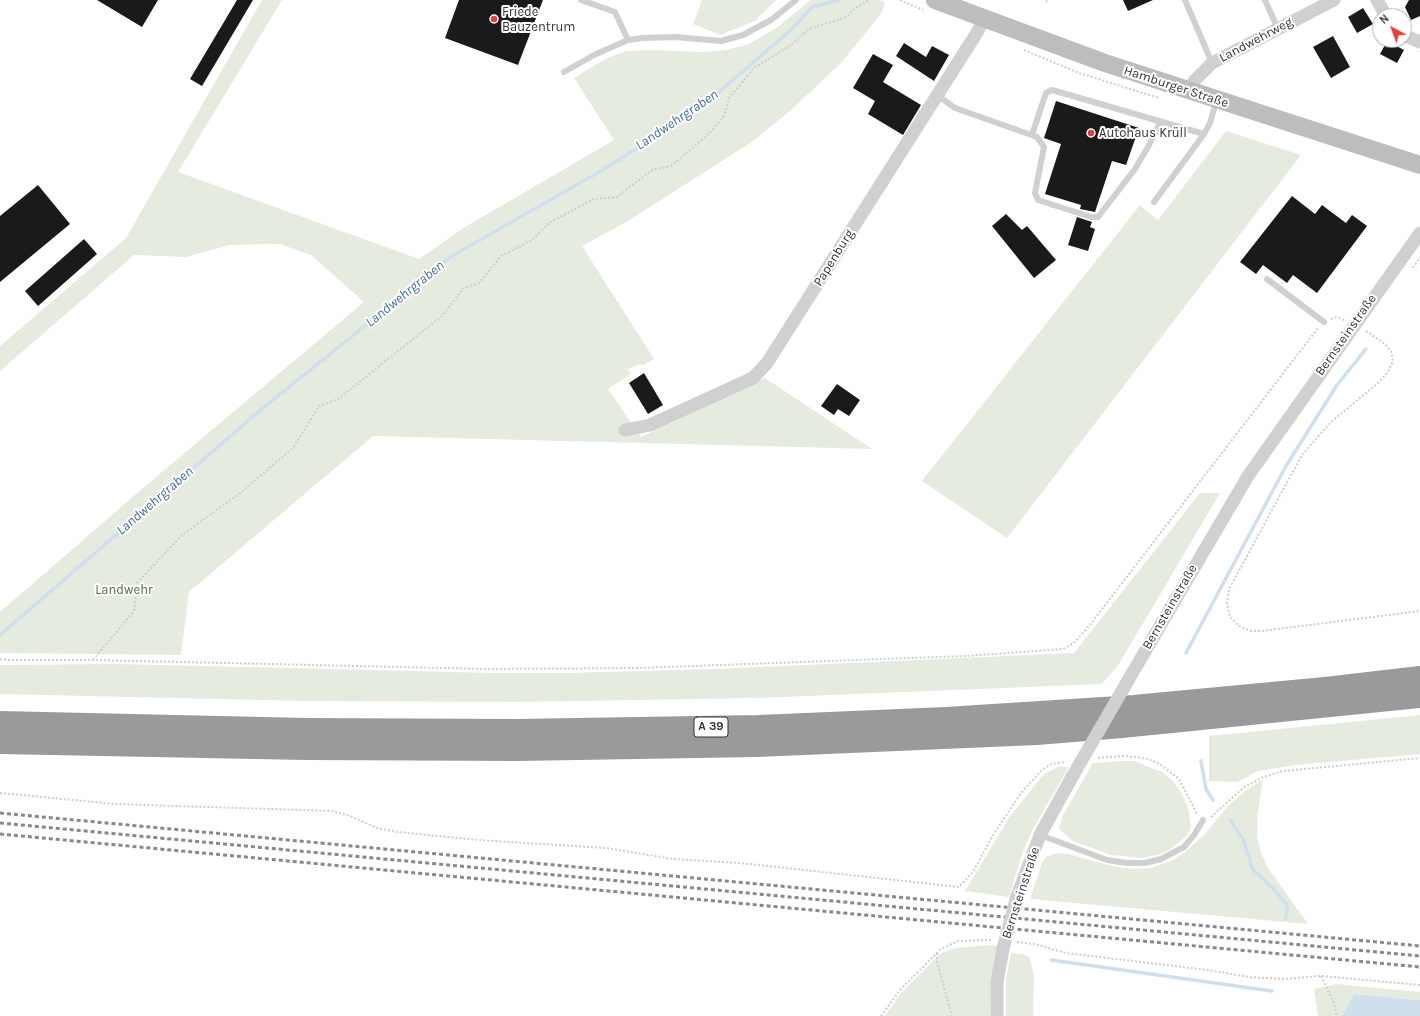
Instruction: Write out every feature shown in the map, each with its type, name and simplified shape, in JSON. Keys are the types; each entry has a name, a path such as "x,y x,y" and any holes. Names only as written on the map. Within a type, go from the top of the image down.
{"highway":[{"name":"A 39","path":"0,722 322,729 515,730 759,726 953,718 1134,706 1317,689 1420,677"},
{"name":"A 39","path":"0,743 298,749 510,750 757,746 1060,732 1328,708 1420,697"}],"main road":[{"name":"Hamburger Straße","path":"934,0 1188,91 1420,165"}],"street":[{"name":"Landwehrweg","path":"1188,91 1195,80 1212,63 1334,0"},
{"name":"Papenburg","path":"625,430 650,425 753,378 767,363 937,94 978,32 984,18"},
{"name":"Bernsteinstraße","path":"997,1016 997,982 1005,944 1017,896 1040,835 1072,777 1248,476 1354,324 1420,233"}],"lane":[{"path":"581,0 615,12 628,40"},
{"path":"564,72 596,54 628,40 675,37 721,41 757,29 796,0"},
{"path":"1184,0 1212,63"},
{"path":"1265,0 1278,29"},
{"path":"1032,135 1046,93 1052,90 1160,123 1204,134"},
{"path":"937,94 955,108 1032,135 1041,140 1044,147 1035,193 1038,200 1091,217 1098,217 1140,161 1160,123"},
{"path":"1154,202 1204,134 1210,123 1217,100"},
{"path":"1267,278 1324,322"},
{"path":"1040,835 1107,860 1127,863 1144,863 1161,859 1184,847 1194,835 1203,820"}],"path":[{"path":"93,660 134,611 137,583 182,535 239,494 293,448 319,406 338,399 442,316 464,288 479,283 501,256 532,240 549,223 594,199 617,197 652,170 671,166 710,133 724,116 729,98 754,68 791,45 809,29 847,17 854,9 869,0"},
{"path":"0,658 8,660 93,660 489,669 638,668 965,656 1063,649 1075,642 1089,626 1314,334 1324,322 1336,317 1354,324 1385,344 1391,351 1394,361 1388,372 1378,383 1331,422 1302,455 1229,588 1227,603 1230,617 1239,626 1251,631 1262,631 1420,611"},
{"path":"1093,759 1130,756 1148,759 1160,764 1170,770 1179,779 1192,800 1198,815 1203,820 1209,819 1243,788 1263,777 1283,771 1420,758"},
{"path":"0,793 115,804 332,811 350,816 377,828 398,832 479,840 606,848 673,859 740,863 959,887 973,872 993,835 1021,793 1042,770 1051,764 1071,761"},
{"path":"881,1016 900,990 936,953 958,941 1034,944 1066,953 1208,970 1249,977 1283,979 1321,976 1420,985"},
{"path":"936,953 937,962 952,1016"},
{"path":"1321,976 1334,1004 1337,1016"}],"green space":[{"name":"Landwehr","path":"262,0 282,0 178,172 419,259 465,227 614,140 574,78 605,59 626,51 650,50 703,52 725,50 747,45 778,27 810,0 879,0 885,2 881,14 841,63 790,111 750,143 628,221 582,246 654,359 642,366 640,364 628,369 631,374 608,389 641,437 765,378 872,449 373,436 189,592 181,655 0,653 0,612 150,482 364,302 311,255 280,244 229,245 186,257 134,255 0,371 0,346 126,238"},
{"path":"702,0 776,0 755,21 720,35 693,24"},
{"path":"1226,131 1301,155 1007,538 922,481 1140,205 1158,220"},
{"path":"1200,493 1220,493 1119,664 1102,684 758,698 515,702 307,701 0,694 0,665 118,664 498,673 567,673 715,669 1074,653"},
{"path":"1420,715 1420,754 1296,765 1258,771 1237,782 1209,781 1209,736"},
{"path":"1134,761 1162,772 1174,782 1182,794 1188,808 1191,827 1188,835 1169,850 1160,854 1142,858 1111,855 1073,841 1059,829 1062,817 1093,763"},
{"path":"1058,767 1069,767 1033,829 1023,851 1009,897 965,891 1010,816 1044,774"},
{"path":"1263,779 1257,818 1257,836 1261,853 1268,868 1308,924 1030,899 1042,863 1046,857 1056,853 1068,854 1116,867 1136,869 1151,868 1171,861 1185,852 1205,834 1229,805 1245,791"},
{"path":"987,945 998,946 991,982 990,1016 885,1016 901,993 941,953 956,948"},
{"path":"1011,953 1023,954 1029,957 1031,962 1034,977 1033,1016 1006,1016 1006,979"},
{"path":"1336,984 1420,992 1420,1000 1354,994 1342,1016 1318,1016 1314,989"}],"water":[{"path":"1354,994 1420,1000 1420,1016 1342,1016"}],"building":[{"path":"97,0 158,0 142,27"},
{"path":"237,0 253,0 202,86 190,79"},
{"name":"Friede Bauzentrum","path":"459,0 543,0 518,65 445,38"},
{"path":"1123,0 1153,0 1128,11"},
{"path":"1409,0 1420,0 1420,16 1412,20 1412,8 1405,7"},
{"path":"1363,8 1372,25 1357,33 1348,17"},
{"path":"1333,36 1350,67 1331,78 1313,47"},
{"path":"904,43 926,57 932,46 949,55 934,81 896,56"},
{"path":"1383,48 1400,48 1404,50 1397,63 1380,54"},
{"path":"873,54 893,65 883,82 921,105 903,135 868,114 875,101 853,88"},
{"path":"1056,101 1139,128 1126,165 1112,161 1095,212 1080,209 1081,205 1045,194 1061,144 1044,138"},
{"path":"38,185 70,224 0,282 0,216"},
{"path":"1292,196 1315,214 1322,205 1346,223 1352,215 1367,226 1317,293 1293,275 1287,283 1263,265 1256,274 1240,262"},
{"path":"1006,214 1022,230 1027,226 1056,260 1034,278 992,226"},
{"path":"1077,217 1092,222 1090,227 1095,229 1088,251 1068,245"},
{"path":"84,239 97,254 38,306 25,291"},
{"path":"644,373 663,405 648,414 629,383"},
{"path":"837,384 860,400 849,416 838,409 834,415 821,406"}],"waterway":[{"name":"Landwehrgraben","path":"0,635 264,407 452,256 601,171 675,124 718,93 792,29 812,7 839,0"},
{"path":"1186,653 1286,466 1337,385 1366,349"},
{"path":"1201,761 1206,789 1213,800"},
{"path":"1230,820 1243,839 1253,870 1273,888 1286,904 1288,910 1285,919"},
{"path":"1051,960 1272,991"}],"railway":[{"path":"0,813 1420,946"},
{"path":"0,823 1420,956"},
{"path":"0,834 1420,967"}],"place":[{"name":"Friede Bauzentrum","path":"494,19"},
{"name":"Autohaus Krüll","path":"1091,133"}]}
